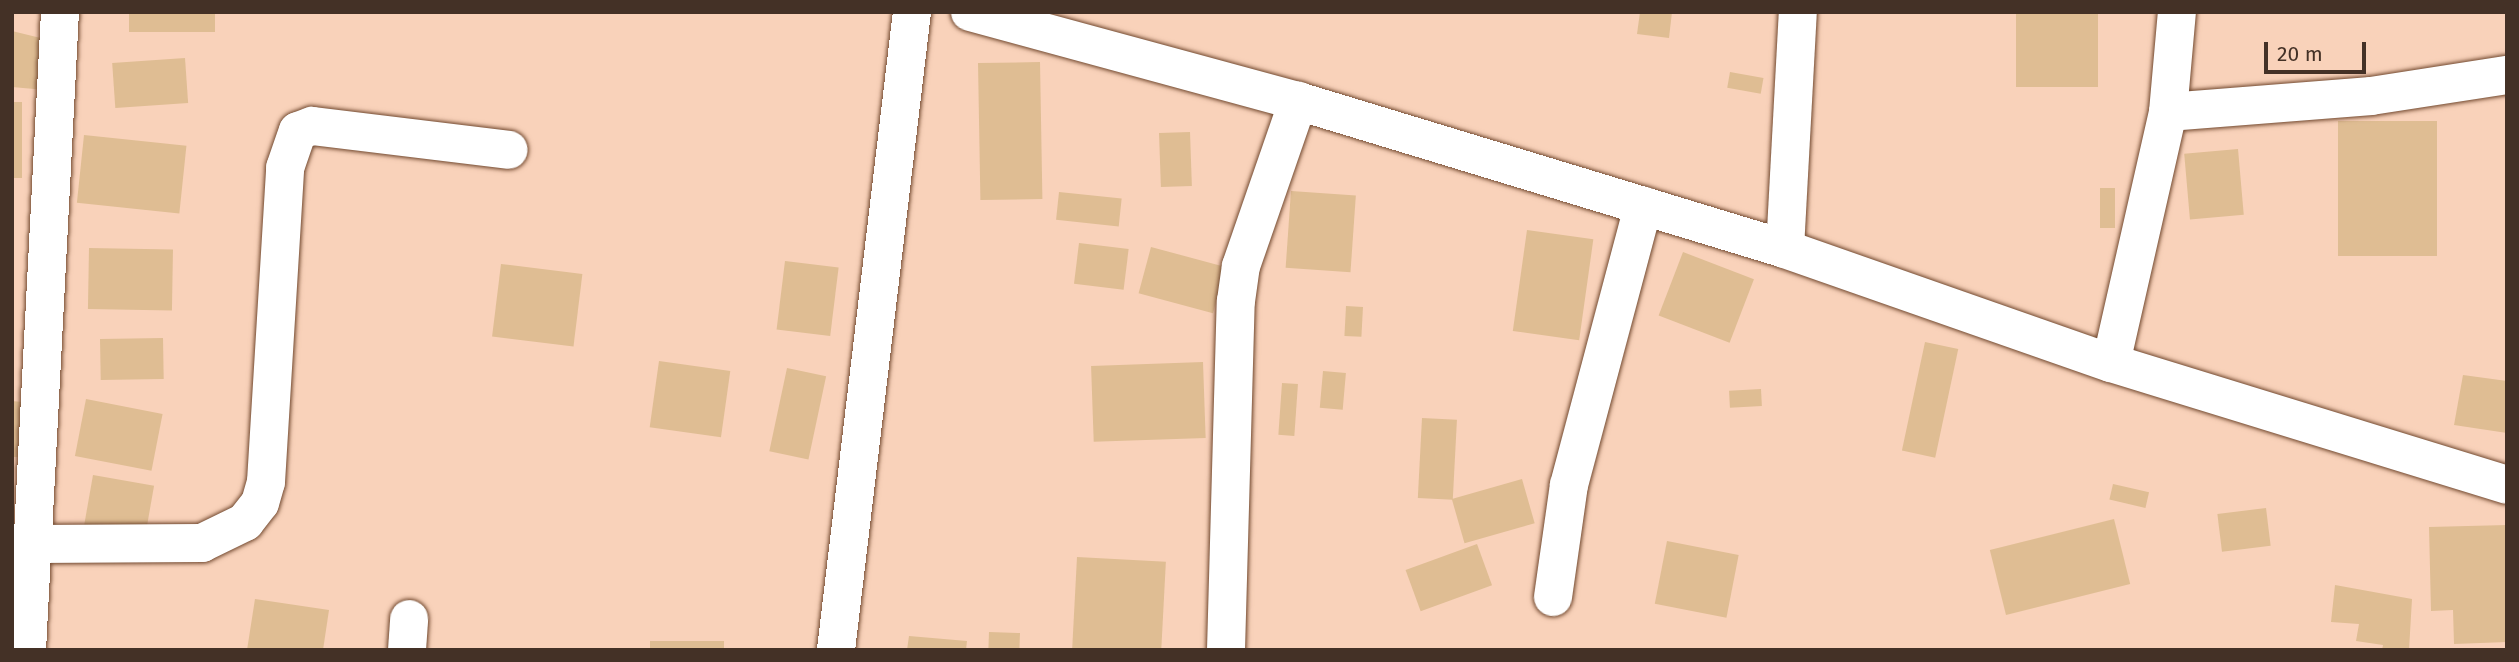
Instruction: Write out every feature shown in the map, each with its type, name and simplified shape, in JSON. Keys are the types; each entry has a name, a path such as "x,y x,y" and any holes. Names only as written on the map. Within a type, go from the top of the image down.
{"street":[{"path":"27,650 60,12"},
{"path":"836,650 912,12"},
{"path":"970,12 1298,102 1785,249 2111,363 2507,485"},
{"path":"1785,249 1798,12"},
{"path":"2111,363 2168,112 2177,12"},
{"path":"2168,112 2371,96 2507,75"},
{"path":"1226,650 1236,301 1241,266 1298,102"},
{"path":"34,544 202,543 245,522 260,503 265,482 285,168 298,131 313,126 509,149"},
{"path":"1553,597 1569,485 1643,206"}],"building":[{"path":"129,12 215,12 215,32 129,32"},
{"path":"1640,12 1672,12 1669,38 1637,34"},
{"path":"2016,12 2098,12 2098,87 2016,87"},
{"path":"12,31 57,42 45,90 12,87"},
{"path":"185,58 188,103 115,108 112,63"},
{"path":"1040,62 1042,199 980,200 978,63"},
{"path":"1730,72 1763,78 1761,94 1727,88"},
{"path":"12,102 22,102 22,178 12,178"},
{"path":"2338,121 2437,121 2437,256 2338,256"},
{"path":"1190,132 1192,186 1161,187 1159,133"},
{"path":"84,135 186,146 179,213 77,203"},
{"path":"2238,149 2244,215 2190,219 2184,154"},
{"path":"2100,188 2115,188 2115,228 2100,228"},
{"path":"1291,191 1356,196 1350,272 1286,268"},
{"path":"1059,192 1122,199 1119,226 1056,220"},
{"path":"1527,230 1593,239 1579,340 1513,331"},
{"path":"1079,243 1129,249 1124,290 1074,284"},
{"path":"1151,247 1225,267 1213,313 1139,293"},
{"path":"89,248 173,249 172,310 88,309"},
{"path":"1683,252 1754,279 1730,343 1659,315"},
{"path":"785,261 839,268 830,336 777,329"},
{"path":"501,264 582,274 573,346 492,336"},
{"path":"1346,306 1363,307 1361,337 1344,336"},
{"path":"163,338 164,379 101,380 100,339"},
{"path":"1925,342 1958,349 1935,458 1902,451"},
{"path":"659,361 730,371 721,437 650,427"},
{"path":"1203,362 1206,438 1094,442 1091,366"},
{"path":"787,368 826,376 808,459 769,451"},
{"path":"1323,371 1346,373 1343,410 1320,408"},
{"path":"2463,375 2507,381 2507,433 2454,425"},
{"path":"1282,383 1298,384 1294,436 1278,435"},
{"path":"1761,389 1762,406 1730,408 1729,391"},
{"path":"86,399 163,414 151,471 75,456"},
{"path":"12,401 22,402 19,457 12,457"},
{"path":"1422,418 1457,420 1453,500 1418,498"},
{"path":"93,475 154,486 145,540 83,529"},
{"path":"1522,479 1535,523 1465,543 1452,499"},
{"path":"2113,484 2149,492 2145,508 2109,500"},
{"path":"2266,508 2271,546 2222,552 2217,514"},
{"path":"2114,519 2130,584 2006,615 1990,550"},
{"path":"2507,525 2507,642 2454,644 2453,610 2431,611 2429,527"},
{"path":"1667,541 1739,555 1726,618 1655,604"},
{"path":"1477,544 1492,585 1421,611 1406,570"},
{"path":"1077,557 1166,562 1161,650 1072,650"},
{"path":"2335,585 2412,599 2409,650 2382,650 2383,645 2356,641 2359,624 2331,622"},
{"path":"255,599 329,610 323,650 247,650"},
{"path":"989,632 1020,633 1019,650 988,650"},
{"path":"909,636 967,641 966,650 907,650"},
{"path":"650,641 724,641 724,650 650,650"}]}
